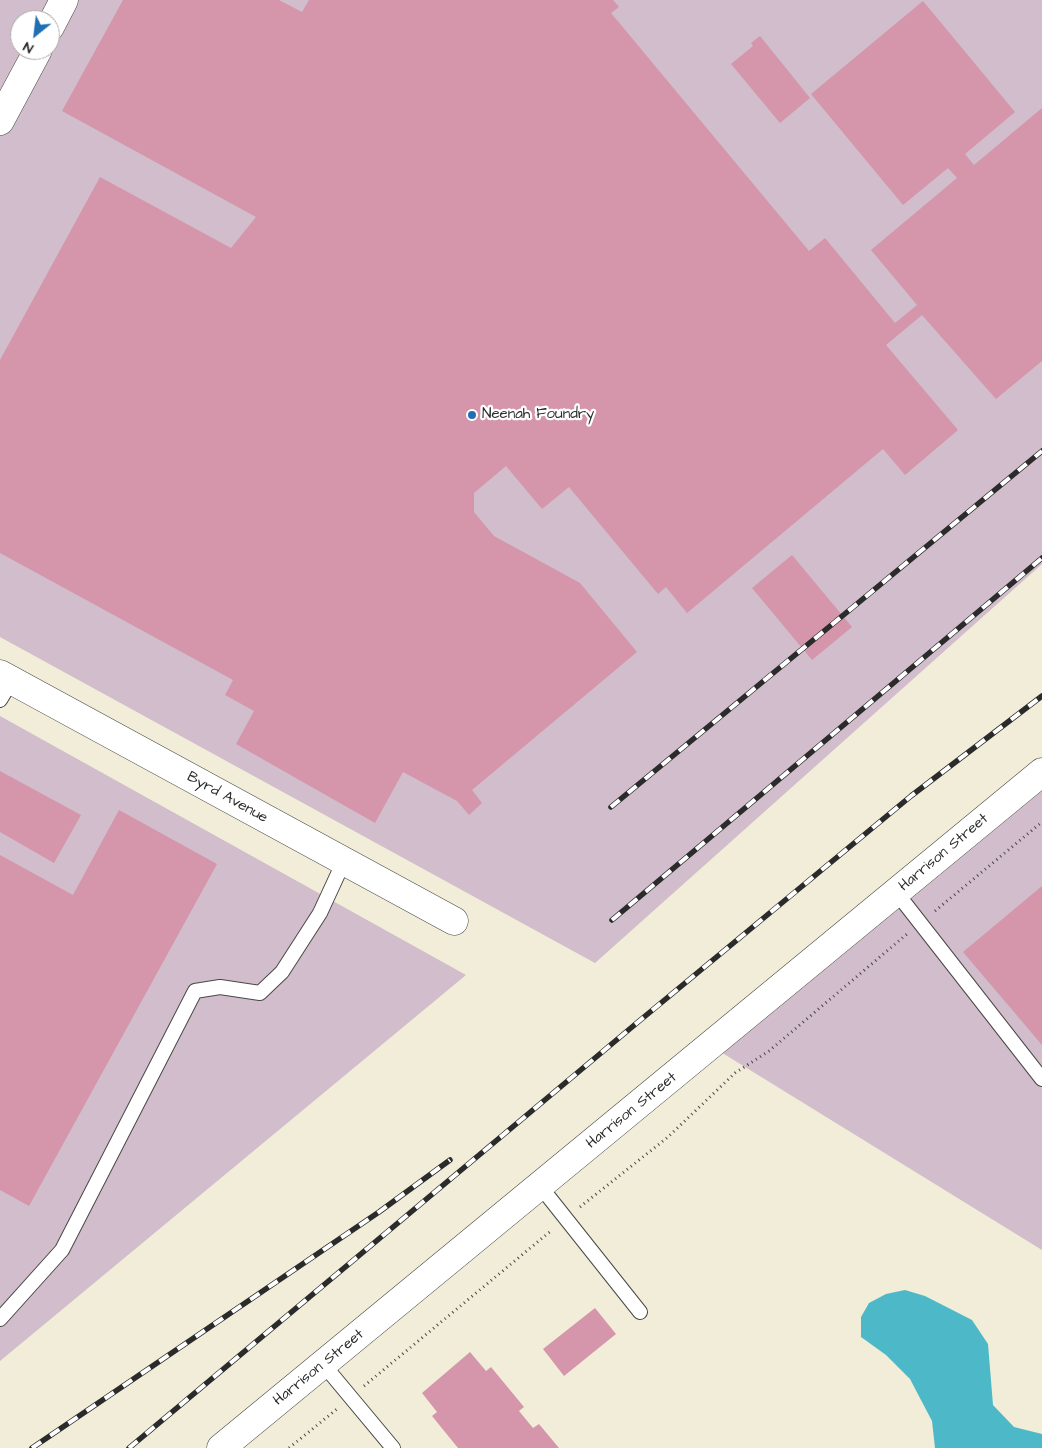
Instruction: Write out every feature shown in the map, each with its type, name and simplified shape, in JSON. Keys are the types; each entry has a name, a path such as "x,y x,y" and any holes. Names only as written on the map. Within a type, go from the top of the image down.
{"main road":[{"path":"0,121 33,60"},
{"name":"Byrd Avenue","path":"4,685 344,861 454,921"},
{"name":"Harrison Street","path":"221,1448 1042,772"}],"lane":[{"path":"0,1319 62,1250 195,991 220,987 260,993 282,972 320,913 344,861"},
{"path":"896,892 1042,1080"},
{"path":"540,1186 640,1312"},
{"path":"323,1364 393,1448"}],"path":[{"path":"290,1448 567,1218 668,1137 735,1073 769,1051 920,922 1042,822"}],"shaded area":[{"name":"Neenah Foundry","path":"0,0 1042,0 1042,564 595,963 0,637"},
{"path":"0,716 466,975 0,1361"},
{"path":"1042,772 1042,1250 711,1046"}],"water":[{"path":"905,1290 925,1296 972,1320 988,1344 993,1405 1014,1427 1042,1434 1042,1448 935,1448 932,1421 910,1379 886,1355 861,1337 861,1317 869,1303 886,1294"}],"building":[{"name":"Neenah Foundry","path":"123,0 279,0 302,12 309,0 613,0 619,7 611,13 809,251 825,238 895,323 917,305 871,250 957,178 948,168 903,205 811,94 923,1 1015,112 965,154 974,165 1042,108 1042,361 996,399 922,315 886,345 958,430 905,475 883,449 687,613 666,587 658,594 569,487 542,509 506,466 474,493 474,512 494,536 580,583 637,652 472,790 482,803 469,815 457,801 403,772 375,823 236,744 254,711 225,695 233,680 0,553 0,360 100,177 231,248 256,217 62,111"},
{"path":"760,36 810,98 780,123 731,64 753,46 751,43"},
{"path":"792,555 852,627 812,660 752,588"},
{"path":"0,771 81,815 54,863 0,832"},
{"path":"119,810 217,864 29,1206 0,1190 0,855 73,895"},
{"path":"1042,886 1042,1045 963,952"},
{"path":"595,1308 616,1334 564,1376 543,1349"},
{"path":"470,1352 486,1371 491,1367 524,1407 519,1411 533,1428 539,1424 559,1448 458,1448 432,1416 437,1412 422,1393"}],"railway":[{"path":"611,807 1042,451"},
{"path":"612,920 1042,558"},
{"path":"129,1448 911,796 1042,696"},
{"path":"32,1448 379,1212 450,1160"}],"place":[{"name":"Neenah Foundry","path":"472,415"}]}
